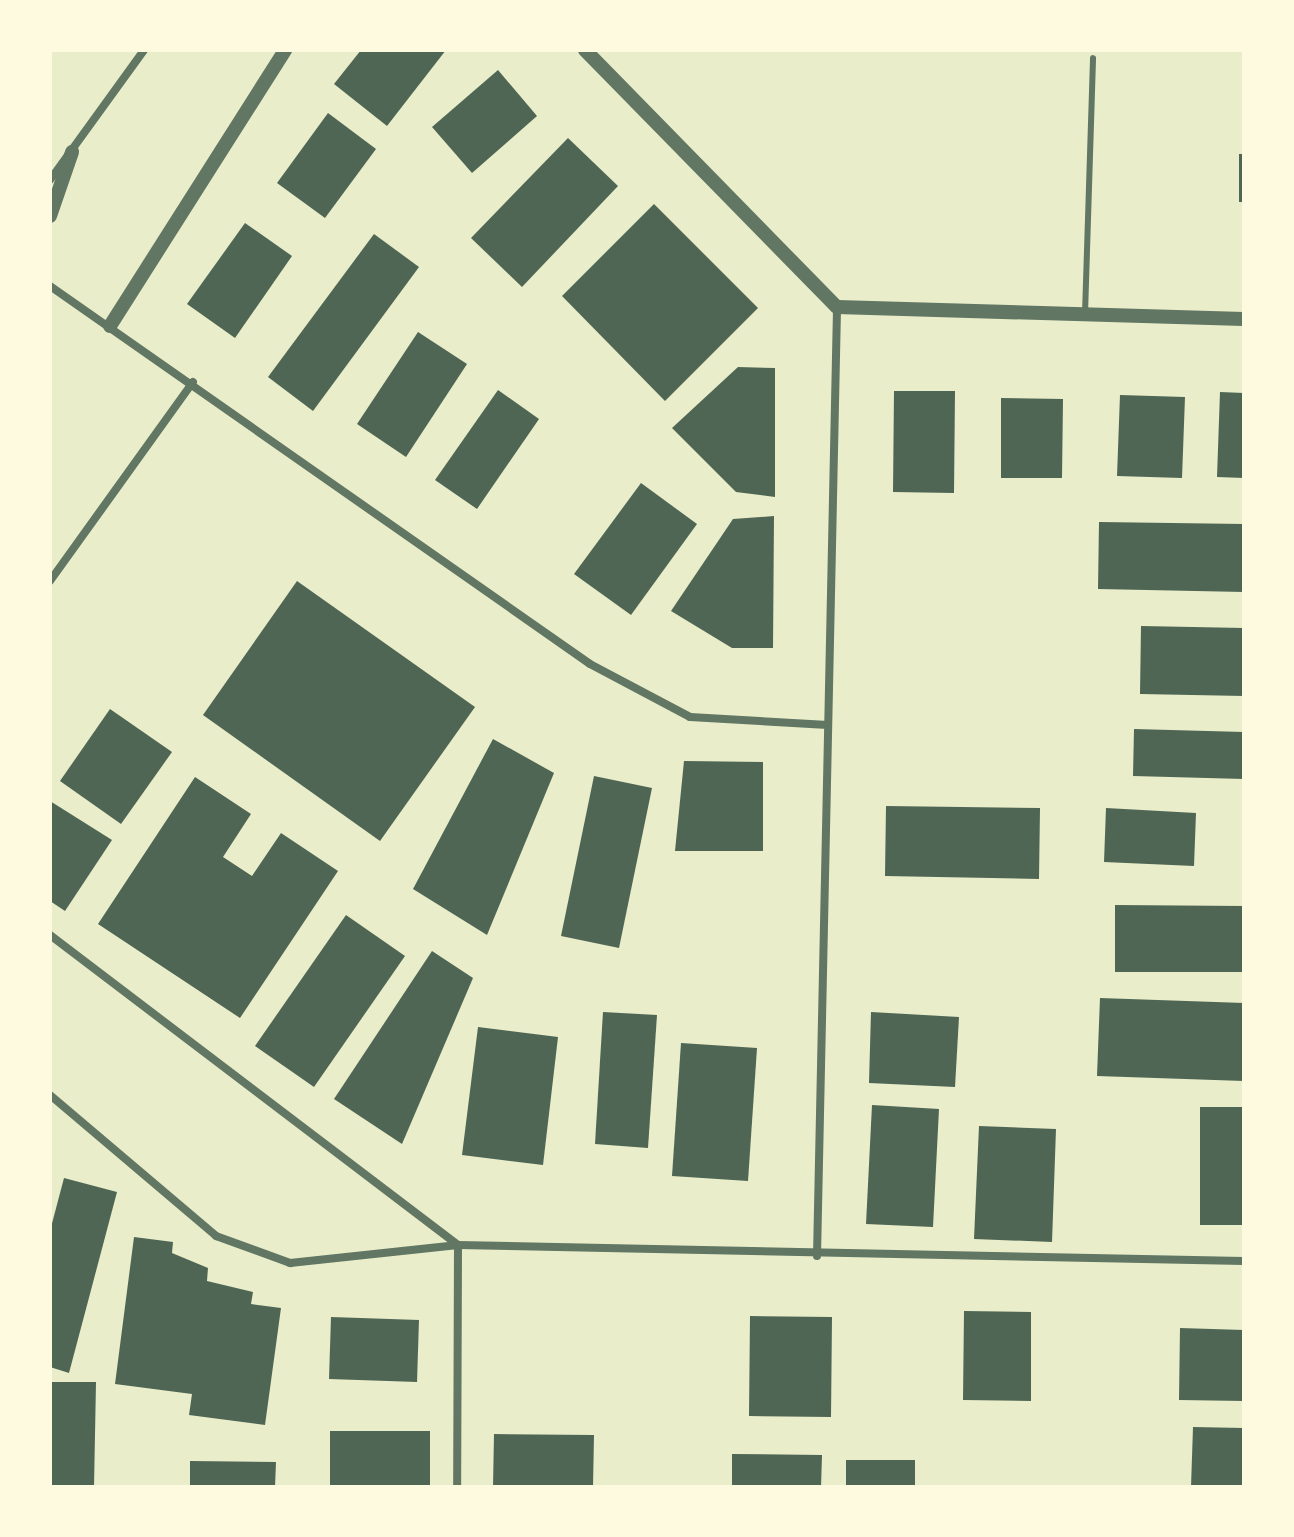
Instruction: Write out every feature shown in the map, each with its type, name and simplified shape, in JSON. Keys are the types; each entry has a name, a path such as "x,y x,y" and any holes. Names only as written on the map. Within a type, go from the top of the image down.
{"street":[{"path":"50,180 144,50"},
{"path":"110,326 285,50"},
{"path":"585,50 837,307 1244,319"},
{"path":"50,193 72,152"},
{"path":"50,216 72,152"},
{"path":"50,286 193,382 602,670 690,717 828,725"},
{"path":"817,1256 837,307"},
{"path":"50,581 193,382"},
{"path":"50,935 458,1245"},
{"path":"50,1095 216,1236 290,1263 458,1245 817,1256 1244,1261"},
{"path":"457,1487 458,1245"}],"lane":[{"path":"1085,314 1093,58"}],"building":[{"path":"361,50 446,50 387,126 334,84"},
{"path":"498,70 537,116 472,173 432,127"},
{"path":"328,113 376,149 325,218 277,183"},
{"path":"568,138 618,186 522,287 471,238"},
{"path":"1239,154 1244,154 1244,202 1239,202"},
{"path":"654,204 758,308 665,401 562,296"},
{"path":"245,223 292,256 235,338 187,304"},
{"path":"374,234 419,267 313,411 268,377"},
{"path":"418,332 467,364 406,457 357,424"},
{"path":"738,367 775,368 775,497 736,492 672,428"},
{"path":"498,390 539,419 477,509 435,480"},
{"path":"894,391 955,391 954,493 893,492"},
{"path":"1220,392 1244,393 1244,478 1217,477"},
{"path":"1120,395 1185,397 1182,478 1117,476"},
{"path":"1001,398 1063,399 1062,478 1001,478"},
{"path":"641,483 697,524 631,615 574,574"},
{"path":"774,516 773,648 732,648 671,611 733,519"},
{"path":"1099,522 1244,524 1244,592 1098,589"},
{"path":"297,581 475,707 380,841 203,715"},
{"path":"1141,626 1244,628 1244,696 1140,694"},
{"path":"110,709 172,752 121,824 60,781"},
{"path":"1134,729 1244,732 1244,779 1133,776"},
{"path":"493,739 554,773 487,935 413,889"},
{"path":"684,761 763,762 763,851 675,851"},
{"path":"594,776 652,788 619,948 561,936"},
{"path":"195,777 251,814 223,857 252,876 281,833 338,871 240,1018 98,924"},
{"path":"50,801 112,840 65,911 50,901"},
{"path":"886,806 1040,808 1039,879 885,876"},
{"path":"1106,808 1196,813 1194,866 1104,862"},
{"path":"1115,905 1244,906 1244,972 1115,972"},
{"path":"346,915 405,956 314,1087 255,1046"},
{"path":"432,951 473,978 402,1144 334,1099"},
{"path":"1100,998 1244,1003 1244,1081 1097,1076"},
{"path":"603,1012 657,1015 648,1148 595,1144"},
{"path":"871,1012 959,1017 955,1087 869,1083"},
{"path":"478,1027 558,1037 543,1165 462,1155"},
{"path":"681,1043 757,1048 748,1181 672,1176"},
{"path":"872,1105 939,1109 933,1227 866,1224"},
{"path":"1200,1107 1244,1107 1244,1225 1200,1225"},
{"path":"979,1126 1056,1129 1052,1242 974,1239"},
{"path":"64,1178 117,1192 69,1373 50,1367 50,1231"},
{"path":"134,1237 173,1242 172,1253 208,1268 207,1281 253,1292 251,1304 281,1308 265,1425 189,1415 192,1394 115,1384"},
{"path":"964,1311 1031,1312 1031,1401 963,1400"},
{"path":"750,1316 832,1317 831,1417 749,1416"},
{"path":"331,1317 419,1320 417,1382 329,1379"},
{"path":"1180,1328 1244,1330 1244,1401 1179,1400"},
{"path":"50,1382 96,1382 94,1487 50,1487"},
{"path":"1193,1427 1244,1428 1244,1487 1191,1487"},
{"path":"330,1431 430,1431 430,1487 330,1487"},
{"path":"494,1434 594,1435 593,1487 493,1487"},
{"path":"732,1454 822,1455 821,1487 732,1487"},
{"path":"846,1460 915,1460 915,1487 846,1487"},
{"path":"190,1461 276,1462 275,1487 190,1487"}]}
